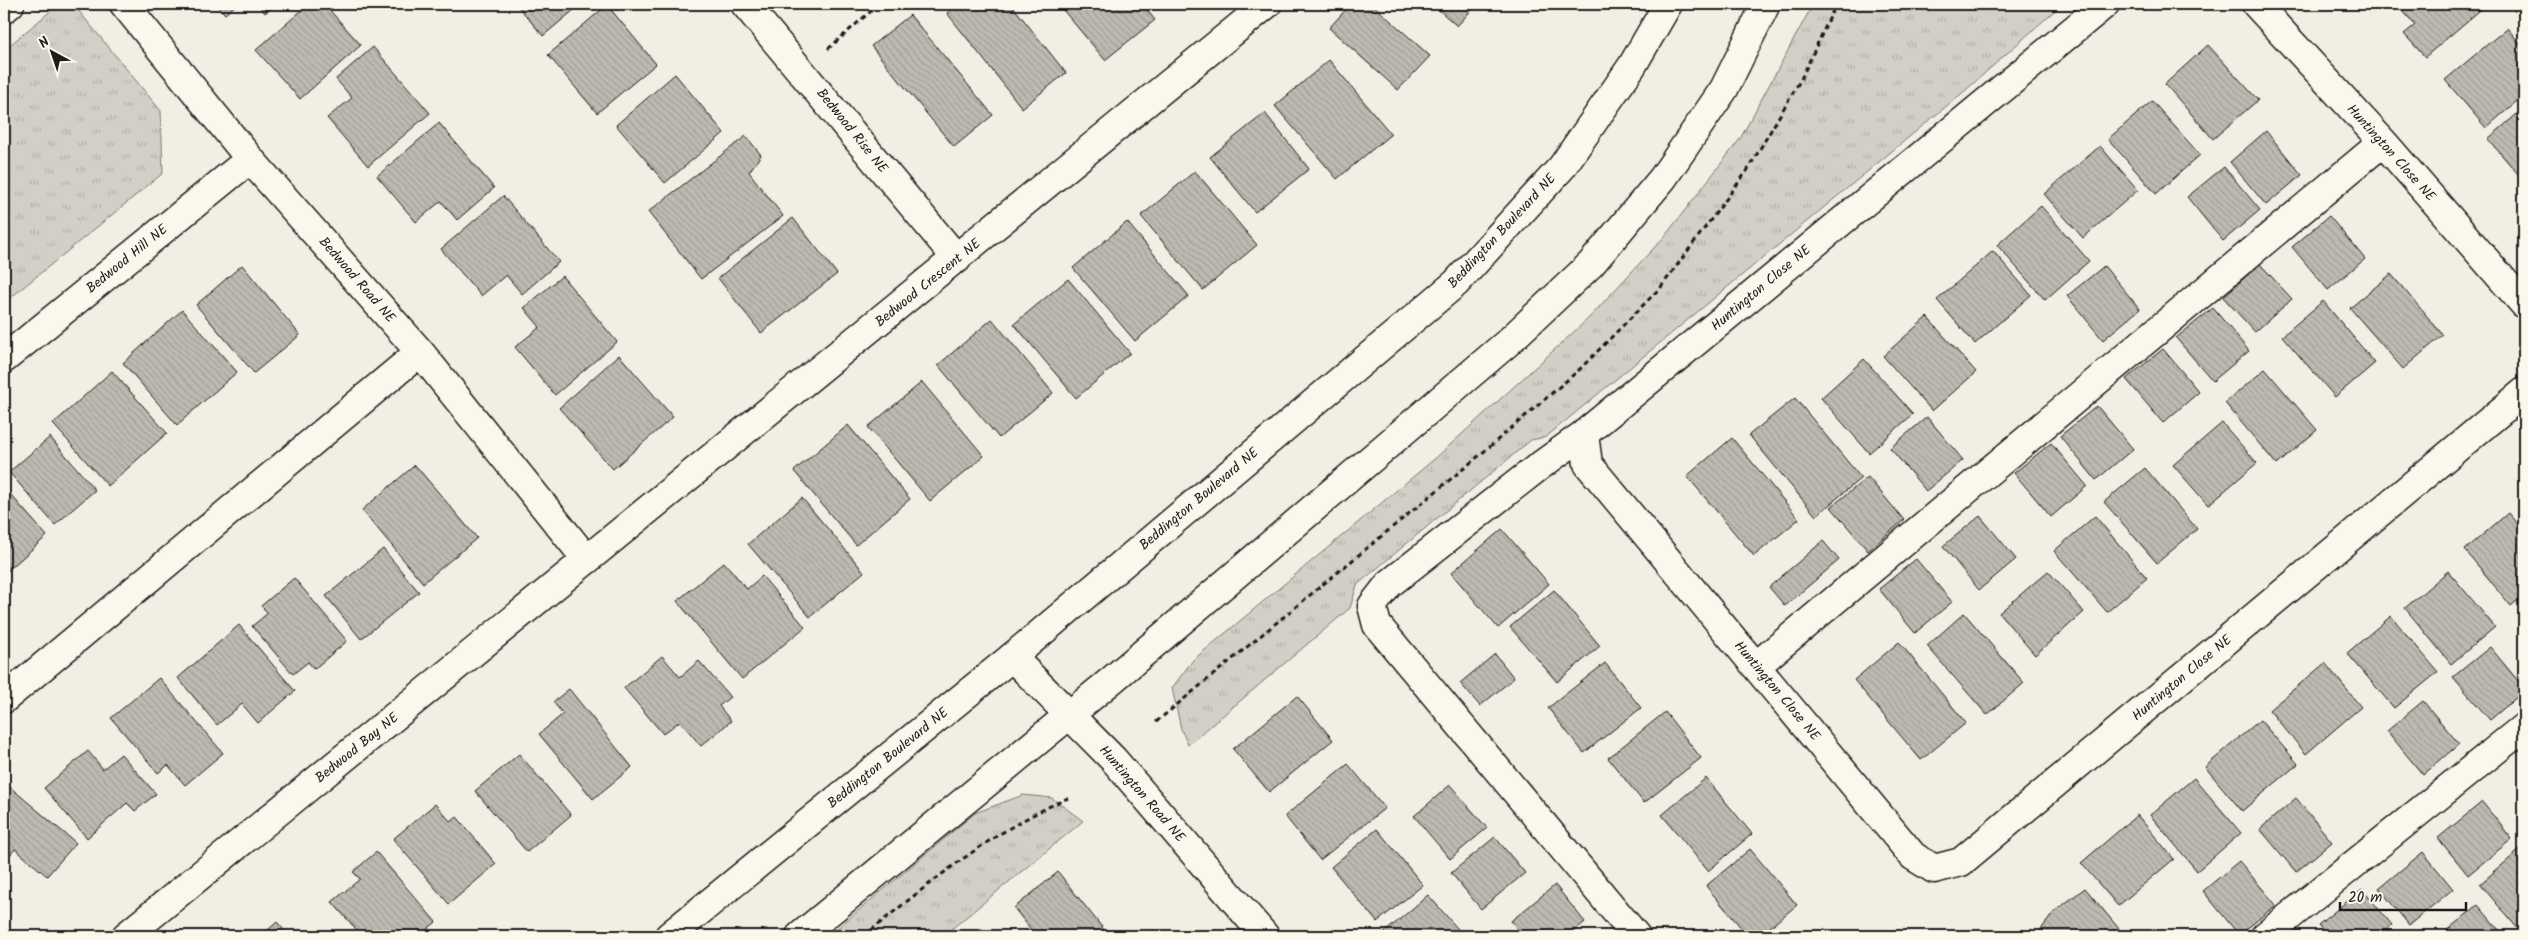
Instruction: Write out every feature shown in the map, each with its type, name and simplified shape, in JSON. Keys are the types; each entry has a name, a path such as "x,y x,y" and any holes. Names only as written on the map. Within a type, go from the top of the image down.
{"street":[{"path":"4,9 10,4"},
{"name":"Bedwood Road NE","path":"124,4 250,158 420,352 587,560"},
{"name":"Bedwood Rise NE","path":"745,4 803,71 957,259"},
{"name":"Bedwood Crescent NE","path":"587,560 1268,4"},
{"name":"Beddington Boulevard NE","path":"669,936 1012,657 1456,283 1562,167 1632,66 1668,4"},
{"path":"800,936 1069,715 1499,351 1591,264 1664,178 1718,98 1766,4"},
{"name":"Huntington Close NE","path":"2105,4 1584,434 1588,464 1913,856 1934,869 1961,862 2524,392"},
{"name":"Huntington Close NE","path":"2256,4 2383,142 2524,304"},
{"path":"1756,666 2383,142"},
{"name":"Bedwood Hill NE","path":"4,359 250,158"},
{"path":"4,699 420,352"},
{"path":"1584,434 1537,468 1389,584 1372,606 1377,625 1636,936"},
{"name":"Bedwood Bay NE","path":"126,936 587,560"},
{"name":"Huntington Road NE","path":"1012,657 1114,760 1265,936"},
{"path":"2265,936 2524,727"}],"path":[{"path":"803,71 879,4"},
{"path":"1156,722 1457,474 1580,369 1661,287 1747,171 1801,79 1836,4"},
{"path":"864,936 978,848 1038,811 1068,798"}],"green space":[{"path":"59,4 73,4 161,111 163,173 4,303 4,50"},
{"path":"1813,4 2062,4 1966,90 1546,437 1531,440 1357,585 1350,608 1188,745 1181,729 1172,688 1193,660 1438,456 1588,319 1665,236 1740,139"},
{"path":"1023,795 1052,798 1083,821 943,936 828,936 975,813"}],"building":[{"path":"215,4 237,4 225,14"},
{"path":"258,4 276,4 265,13"},
{"path":"309,4 324,4 361,45 300,99 256,50"},
{"path":"516,4 581,4 543,36"},
{"path":"959,4 1011,4 1066,73 1022,108 947,13"},
{"path":"1058,4 1142,4 1155,20 1105,60"},
{"path":"1351,4 1372,4 1430,56 1398,90 1329,28"},
{"path":"1432,4 1477,4 1457,26"},
{"path":"2397,4 2486,5 2425,57 2404,34 2415,25"},
{"path":"607,5 656,64 597,113 548,55"},
{"path":"910,15 993,115 954,147 871,46"},
{"path":"2507,28 2524,48 2524,95 2486,128 2445,80"},
{"path":"2208,45 2258,100 2213,139 2165,84"},
{"path":"373,47 430,113 368,166 327,118 352,98 336,79"},
{"path":"1329,60 1391,134 1337,179 1275,106"},
{"path":"675,74 724,133 665,183 616,125"},
{"path":"2152,101 2200,155 2156,194 2108,139"},
{"path":"2524,108 2524,181 2488,139"},
{"path":"1265,113 1309,169 1255,212 1210,157"},
{"path":"439,123 494,188 457,220 441,201 416,222 377,176"},
{"path":"2266,131 2302,175 2266,205 2230,162"},
{"path":"746,136 761,155 749,172 783,216 701,279 648,212"},
{"path":"2100,146 2138,190 2083,238 2044,194"},
{"path":"2224,167 2260,210 2223,241 2187,197"},
{"path":"1195,171 1257,245 1203,290 1141,216"},
{"path":"503,196 559,262 522,294 506,275 481,296 441,249"},
{"path":"2041,206 2089,261 2045,300 1997,245"},
{"path":"2329,216 2365,259 2328,290 2292,247"},
{"path":"793,218 837,274 761,333 718,278"},
{"path":"1127,222 1189,296 1135,341 1073,268"},
{"path":"1993,251 2031,295 1975,344 1937,300"},
{"path":"2260,264 2292,299 2255,332 2223,297"},
{"path":"242,265 300,335 254,373 196,305"},
{"path":"2104,266 2140,309 2103,340 2067,296"},
{"path":"2391,274 2443,335 2403,369 2350,308"},
{"path":"562,276 617,342 555,395 515,347 540,327 524,308"},
{"path":"1068,279 1130,353 1076,398 1014,324"},
{"path":"2323,301 2375,363 2335,397 2282,336"},
{"path":"2213,308 2249,351 2213,381 2176,338"},
{"path":"182,310 237,372 177,425 123,363"},
{"path":"1927,317 1976,372 1932,411 1883,356"},
{"path":"992,319 1053,393 999,438 938,365"},
{"path":"2163,349 2199,392 2163,423 2126,379"},
{"path":"619,355 673,417 613,469 559,408"},
{"path":"1864,359 1913,414 1869,453 1821,398"},
{"path":"2265,369 2317,430 2277,465 2225,403"},
{"path":"112,371 167,433 108,486 53,424"},
{"path":"922,382 984,456 930,501 868,427"},
{"path":"1795,398 1861,478 1816,516 1749,435"},
{"path":"2097,406 2133,449 2096,480 2060,436"},
{"path":"1927,417 1963,460 1926,491 1890,448"},
{"path":"2222,423 2257,463 2208,505 2173,465"},
{"path":"848,425 910,499 856,545 794,471"},
{"path":"50,437 95,490 55,525 9,472"},
{"path":"1732,438 1799,519 1754,556 1687,476"},
{"path":"2051,443 2087,486 2051,517 2014,473"},
{"path":"415,465 477,538 423,583 362,510"},
{"path":"2145,468 2197,529 2157,563 2104,502"},
{"path":"1868,477 1904,520 1868,551 1831,507"},
{"path":"4,487 47,536 4,574"},
{"path":"802,498 864,572 810,617 748,544"},
{"path":"2508,513 2524,532 2524,595 2511,606 2465,550"},
{"path":"1980,516 2016,559 1979,590 1943,546"},
{"path":"2095,516 2147,578 2107,612 2054,551"},
{"path":"1502,529 1549,584 1498,628 1451,573"},
{"path":"1823,541 1839,560 1785,606 1769,587"},
{"path":"383,549 419,592 361,639 326,596"},
{"path":"1916,559 1952,602 1915,633 1879,589"},
{"path":"724,562 747,589 762,576 805,627 742,679 677,601"},
{"path":"2048,571 2084,612 2035,655 1999,613"},
{"path":"2448,571 2495,627 2451,664 2405,608"},
{"path":"294,578 347,641 314,669 308,662 293,674 252,626 268,613 261,606"},
{"path":"1554,590 1600,646 1557,682 1510,627"},
{"path":"1964,613 2024,683 1987,715 1927,646"},
{"path":"2391,616 2438,672 2394,708 2347,653"},
{"path":"239,625 295,691 258,723 242,704 217,725 178,678"},
{"path":"1899,642 1966,723 1921,760 1854,680"},
{"path":"2490,647 2524,688 2524,691 2490,720 2453,677"},
{"path":"1495,654 1514,678 1480,706 1460,683"},
{"path":"662,656 680,677 699,661 730,697 719,706 731,721 701,746 680,721 663,734 624,688"},
{"path":"1605,663 1641,708 1584,753 1548,708"},
{"path":"2325,663 2361,707 2306,754 2269,710"},
{"path":"159,678 223,753 185,785 168,765 158,773 111,718"},
{"path":"569,689 632,767 593,799 539,734 563,714 553,702"},
{"path":"1297,696 1333,740 1269,792 1233,749"},
{"path":"2423,701 2459,744 2423,775 2387,731"},
{"path":"1665,712 1701,758 1644,803 1608,758"},
{"path":"2260,720 2298,764 2242,811 2205,767"},
{"path":"88,751 103,769 121,754 156,794 135,811 127,803 87,838 44,788"},
{"path":"519,754 571,815 527,852 475,791"},
{"path":"1348,764 1385,808 1320,860 1285,816"},
{"path":"1706,778 1752,834 1708,871 1662,815"},
{"path":"2194,778 2241,833 2197,871 2150,815"},
{"path":"4,782 76,843 47,876 15,849 4,862"},
{"path":"1450,785 1487,828 1450,859 1414,816"},
{"path":"2296,798 2332,842 2296,872 2260,829"},
{"path":"2482,802 2512,839 2468,875 2438,838"},
{"path":"435,804 451,822 457,817 496,864 449,904 393,839"},
{"path":"2137,815 2174,859 2118,906 2081,863"},
{"path":"1377,829 1423,885 1377,922 1331,867"},
{"path":"1495,837 1525,873 1481,909 1451,873"},
{"path":"2524,848 2524,936 2480,884"},
{"path":"1750,849 1797,905 1759,936 1748,936 1706,886"},
{"path":"376,852 436,922 419,936 362,936 332,902 360,879 353,872"},
{"path":"2423,852 2453,889 2409,925 2379,888"},
{"path":"2239,861 2276,905 2239,935 2203,891"},
{"path":"1058,872 1109,936 1036,936 1014,908"},
{"path":"1555,885 1585,922 1568,936 1523,936 1511,921"},
{"path":"2085,888 2125,936 2036,936 2055,911"},
{"path":"2362,889 2392,925 2379,936 2328,936 2318,925"},
{"path":"1428,895 1464,936 1386,936 1384,933"},
{"path":"2478,905 2504,936 2440,936"},
{"path":"277,922 289,936 261,936"},
{"path":"326,930 331,936 318,936"},
{"path":"1795,931 1800,936 1789,936"}]}
